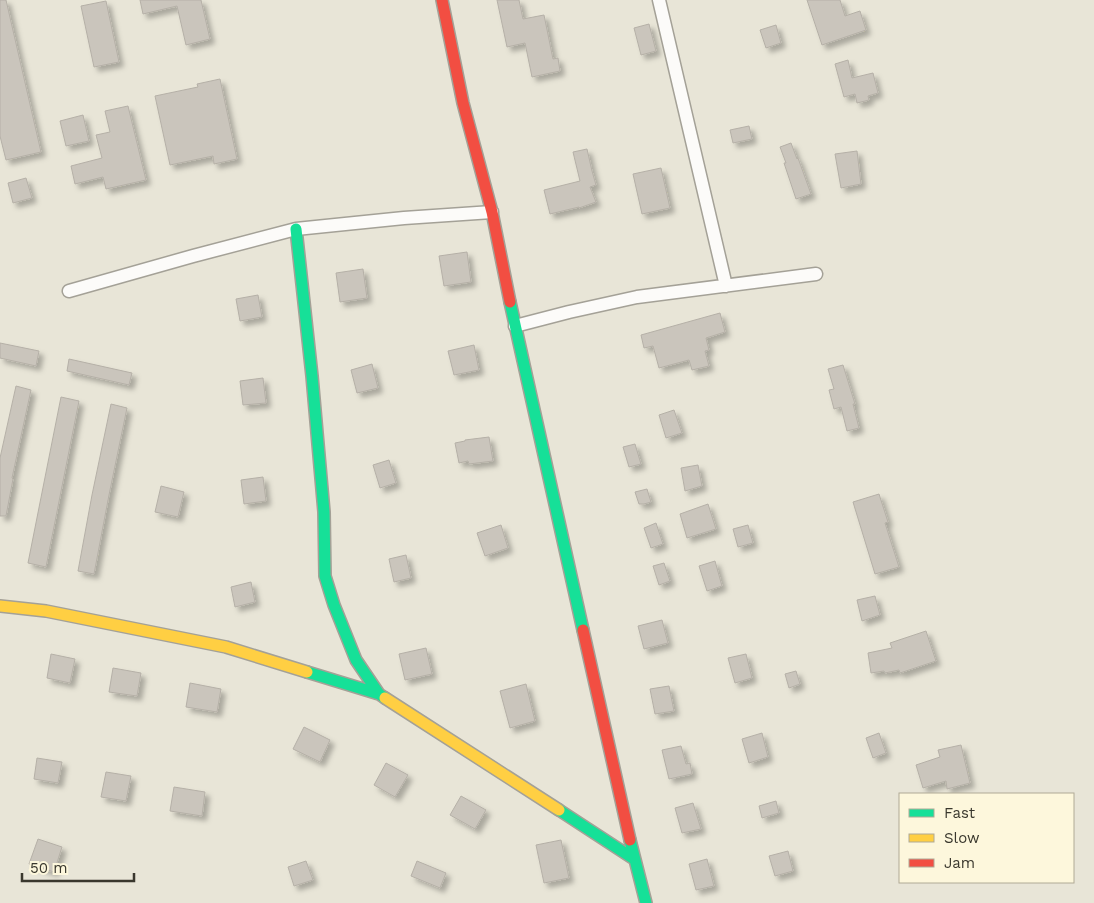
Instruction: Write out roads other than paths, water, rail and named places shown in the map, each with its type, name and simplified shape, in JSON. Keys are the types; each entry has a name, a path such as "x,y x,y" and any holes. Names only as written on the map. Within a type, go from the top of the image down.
{"street":[{"path":"442,0 463,103 492,212 515,326 634,859 646,903"},
{"path":"659,0 726,286"},
{"path":"69,292 193,256 296,229 404,218 492,212"},
{"path":"296,229 324,512 326,576 334,605 356,660 379,694"},
{"path":"515,326 637,297 816,274"},
{"path":"0,606 46,611 226,647 379,694 634,859"}]}
